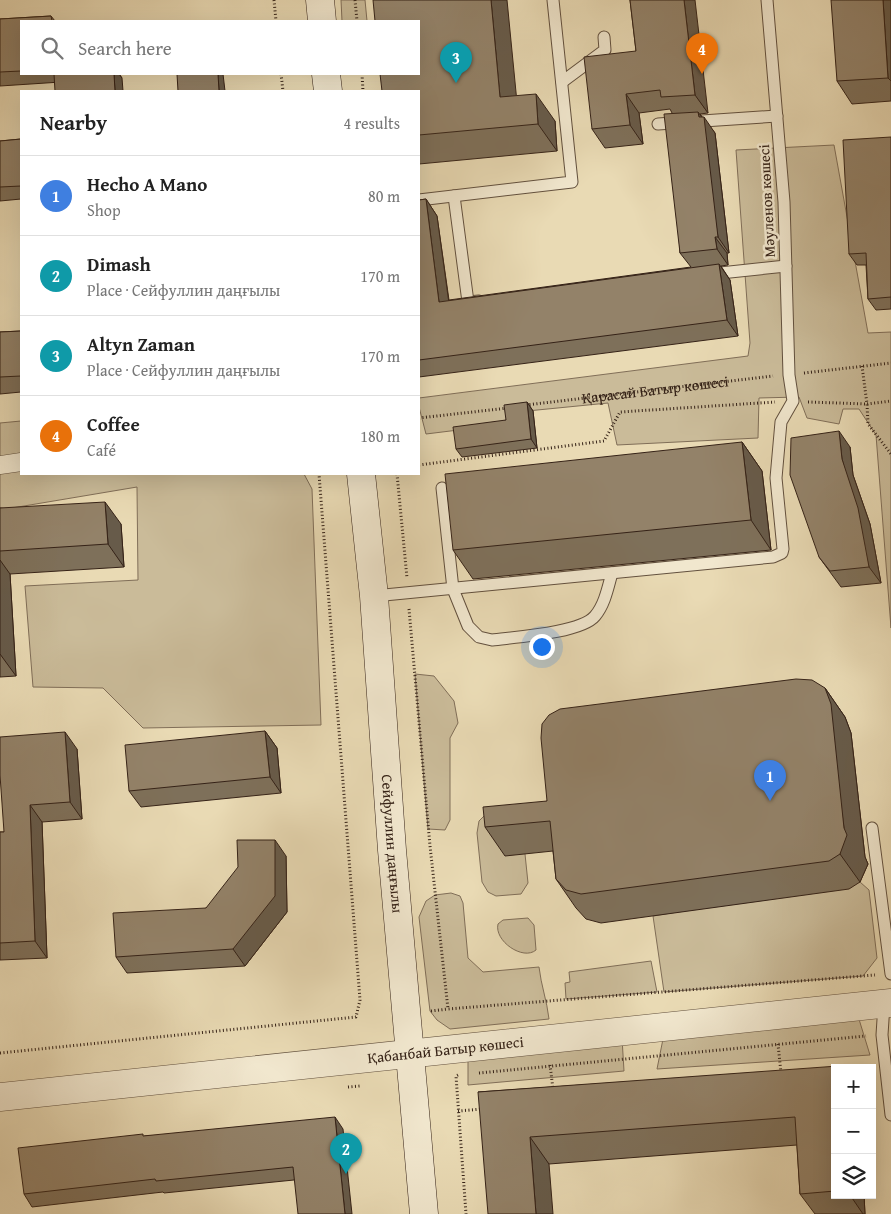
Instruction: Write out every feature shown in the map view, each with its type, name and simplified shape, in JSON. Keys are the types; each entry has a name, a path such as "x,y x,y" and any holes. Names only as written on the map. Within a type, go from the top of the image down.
{"street":[{"path":"320,0 322,20"},
{"path":"326,75 328,90"},
{"path":"0,464 20,462"},
{"name":"Сейфуллин даңғылы","path":"360,475 374,596 392,850 424,1214"},
{"name":"Қабанбай Батыр көшесі","path":"0,1097 887,1004"}],"lane":[{"path":"420,200 572,182 553,0"},
{"name":"Мәуленов көшесі","path":"767,0 784,202 790,374 793,401"},
{"path":"562,82 605,50 604,37"},
{"path":"658,124 777,116"},
{"path":"454,196 468,302 488,300"},
{"path":"702,275 786,266"},
{"path":"374,596 778,556 782,553 783,549 776,478 785,438 781,422 793,401"},
{"path":"442,488 453,589 468,626 479,637 492,640 572,629 589,621 595,616 605,599 612,573"},
{"path":"872,828 891,974"},
{"path":"887,1004 882,1035 891,1114"}],"path":[{"path":"274,0 276,20"},
{"path":"355,0 357,20"},
{"path":"281,75 283,90"},
{"path":"362,75 363,90"},
{"name":"Қарасай Батыр көшесі","path":"420,418 891,363"},
{"path":"862,366 868,424 891,454"},
{"path":"420,465 604,441 620,412 793,401 867,404 891,401"},
{"path":"0,1053 356,1017 360,1000 319,475"},
{"path":"397,475 430,846 448,1009"},
{"path":"430,1011 891,974"},
{"path":"775,1015 782,1081"},
{"path":"475,1074 882,1035"},
{"path":"547,1039 553,1093"},
{"path":"465,1075 456,1076 466,1214"},
{"path":"458,1111 487,1108"}],"shaded area":[{"path":"341,0 365,0 367,20 342,20"},
{"path":"834,145 868,333 891,332 891,628 876,435 859,409 843,409 839,424 807,418 799,397 759,398 758,438 617,445 608,403 507,413 507,424 426,434 420,411 420,398 748,356 750,343 736,150"},
{"path":"20,421 20,475 305,475 312,489 321,725 143,728 103,688 33,687 25,586 138,580 137,487 0,510 0,423"},
{"path":"415,674 434,676 454,701 458,723 450,738 450,820 445,830 428,829"},
{"path":"488,812 525,854 528,883 521,894 496,896 488,892 482,882 477,833 479,821"},
{"path":"860,882 869,890 877,958 863,976 664,992 653,916"},
{"path":"451,893 460,896 463,903 468,958 483,972 539,967 549,1019 450,1029 437,1020 430,1011 419,917 426,901 435,895"},
{"path":"528,918 534,925 536,950 524,953 505,943 500,937 498,924 503,920"},
{"path":"651,961 657,992 566,999 565,983 570,982 569,972"},
{"path":"858,1016 870,1055 657,1069 664,1034"},
{"path":"622,1038 624,1071 468,1085 468,1055"}],"building":[{"path":"373,0 491,0 500,97 536,94 538,124 420,135 420,90 382,90 380,75 420,75 420,20 375,20"},
{"path":"630,0 684,0 695,95 661,97 660,90 626,94 630,125 592,129 584,57 636,51"},
{"path":"831,0 883,0 888,78 837,81"},
{"path":"51,16 52,20 20,20 20,71 0,72 0,19"},
{"path":"54,75 114,75 115,90 55,90"},
{"path":"177,75 218,75 219,90 178,90"},
{"path":"698,112 699,117 704,117 718,237 715,237 717,249 680,253 664,114"},
{"path":"891,137 891,297 868,299 866,253 849,254 843,140"},
{"path":"20,139 20,186 0,187 0,141"},
{"path":"426,199 439,302 719,264 727,320 420,360 420,200"},
{"path":"20,331 20,376 0,377 0,332"},
{"path":"527,402 531,439 456,449 453,427 506,420 504,405"},
{"path":"839,431 842,459 858,508 869,567 830,571 819,557 790,475 791,438"},
{"path":"742,442 751,520 453,550 445,474"},
{"path":"105,502 108,544 0,551 0,508"},
{"path":"796,679 812,680 825,688 831,704 844,828 847,835 840,854 829,861 581,894 566,890 556,879 550,821 485,827 483,807 547,801 541,738 542,724 549,715 560,709"},
{"path":"265,731 270,777 129,791 125,745"},
{"path":"65,732 70,802 30,805 35,941 0,943 0,832 4,832 0,775 0,737"},
{"path":"237,840 275,840 275,896 233,949 116,957 113,913 206,908 238,867"},
{"path":"831,1067 831,1191 800,1194 795,1117 530,1137 536,1214 488,1214 478,1092"},
{"path":"335,1117 345,1214 298,1214 293,1167 156,1181 155,1179 24,1194 18,1148 143,1134 143,1136"}],"place":[{"name":"Coffee","path":"702,74"},
{"name":"Altyn Zaman","path":"456,83"},
{"name":"Hecho A Mano","path":"770,801"},
{"name":"Dimash","path":"346,1174"}]}
